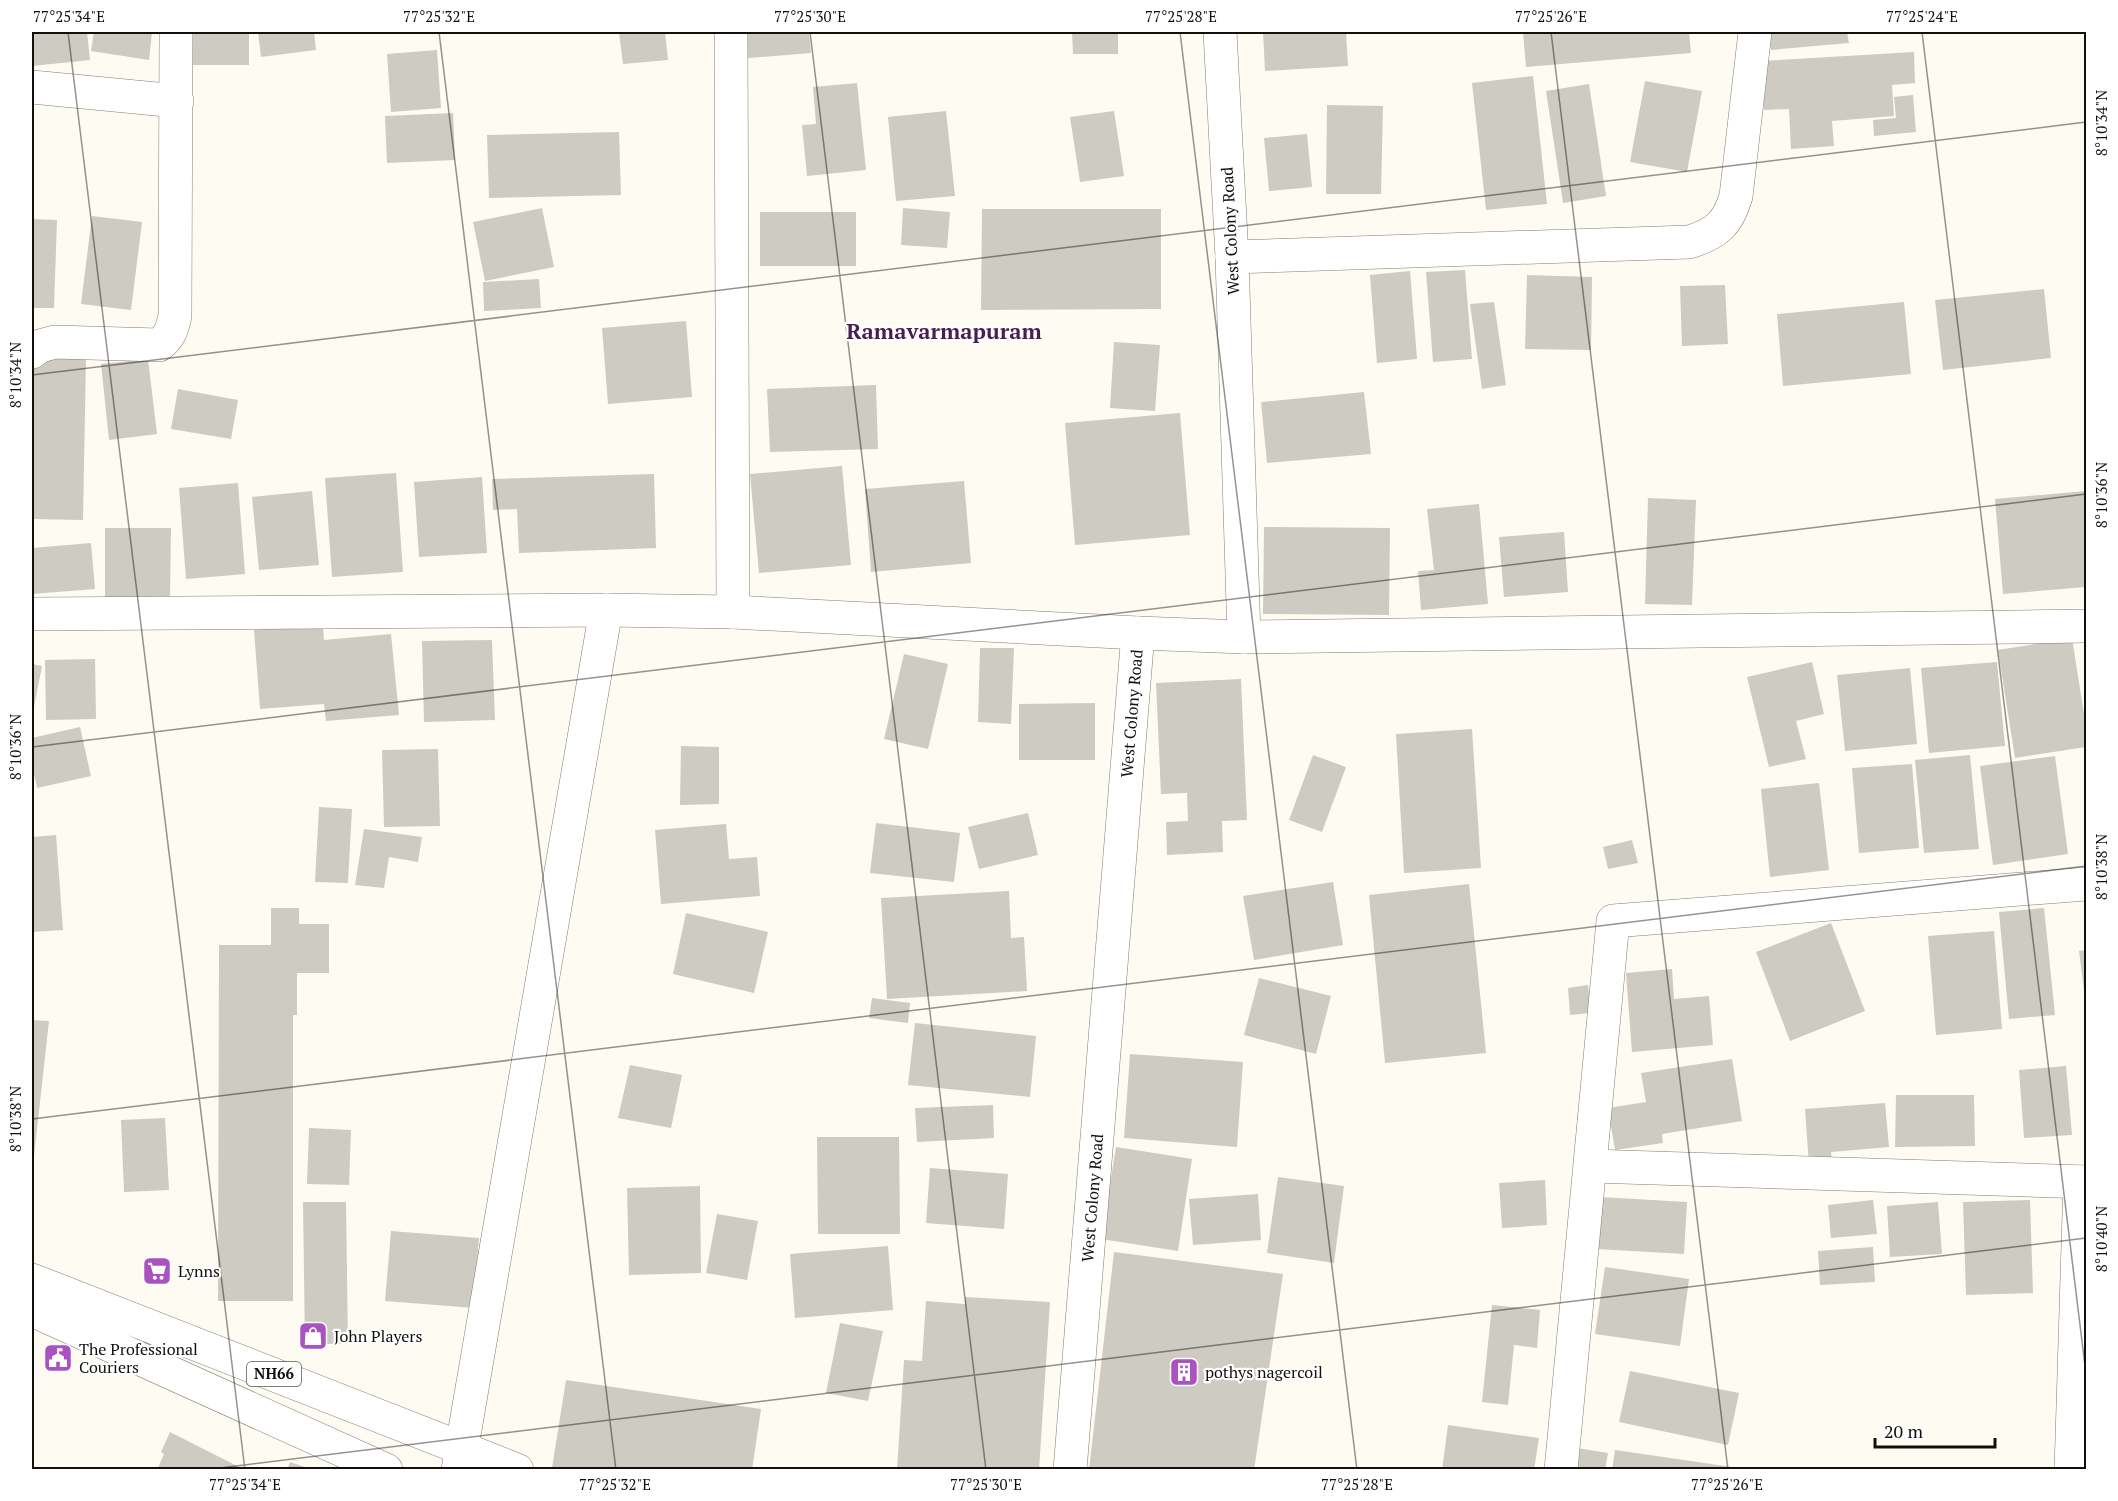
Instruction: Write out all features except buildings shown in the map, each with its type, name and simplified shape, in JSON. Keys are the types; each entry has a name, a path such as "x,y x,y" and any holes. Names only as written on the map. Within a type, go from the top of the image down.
{"main road":[{"path":"32,352 40,345 55,342 150,346 159,345 168,339 176,316 176,32"},
{"path":"731,32 733,612"},
{"name":"West Colony Road","path":"1070,1470 1138,633 1244,637 1232,257 1220,32"},
{"path":"1232,257 1689,242 1707,237 1731,213 1736,196 1755,32"},
{"path":"32,87 177,101"},
{"path":"460,1458 606,610"},
{"path":"32,614 606,610 733,612 1138,633"},
{"path":"1244,637 2086,626"},
{"path":"1561,1470 1613,921 2086,884"},
{"path":"1591,1166 2083,1182 2071,1470"},
{"name":"NH66","path":"32,1280 460,1458 517,1470"},
{"name":"NH66","path":"32,1310 386,1470"}],"place":[{"name":"Lynns","path":"157,1271"},
{"name":"John Players","path":"313,1336"},
{"name":"The Professional Couriers","path":"58,1358"},
{"name":"pothys nagercoil","path":"1184,1372"}],"district":[{"name":"Ramavarmapuram","path":"944,331"}]}
